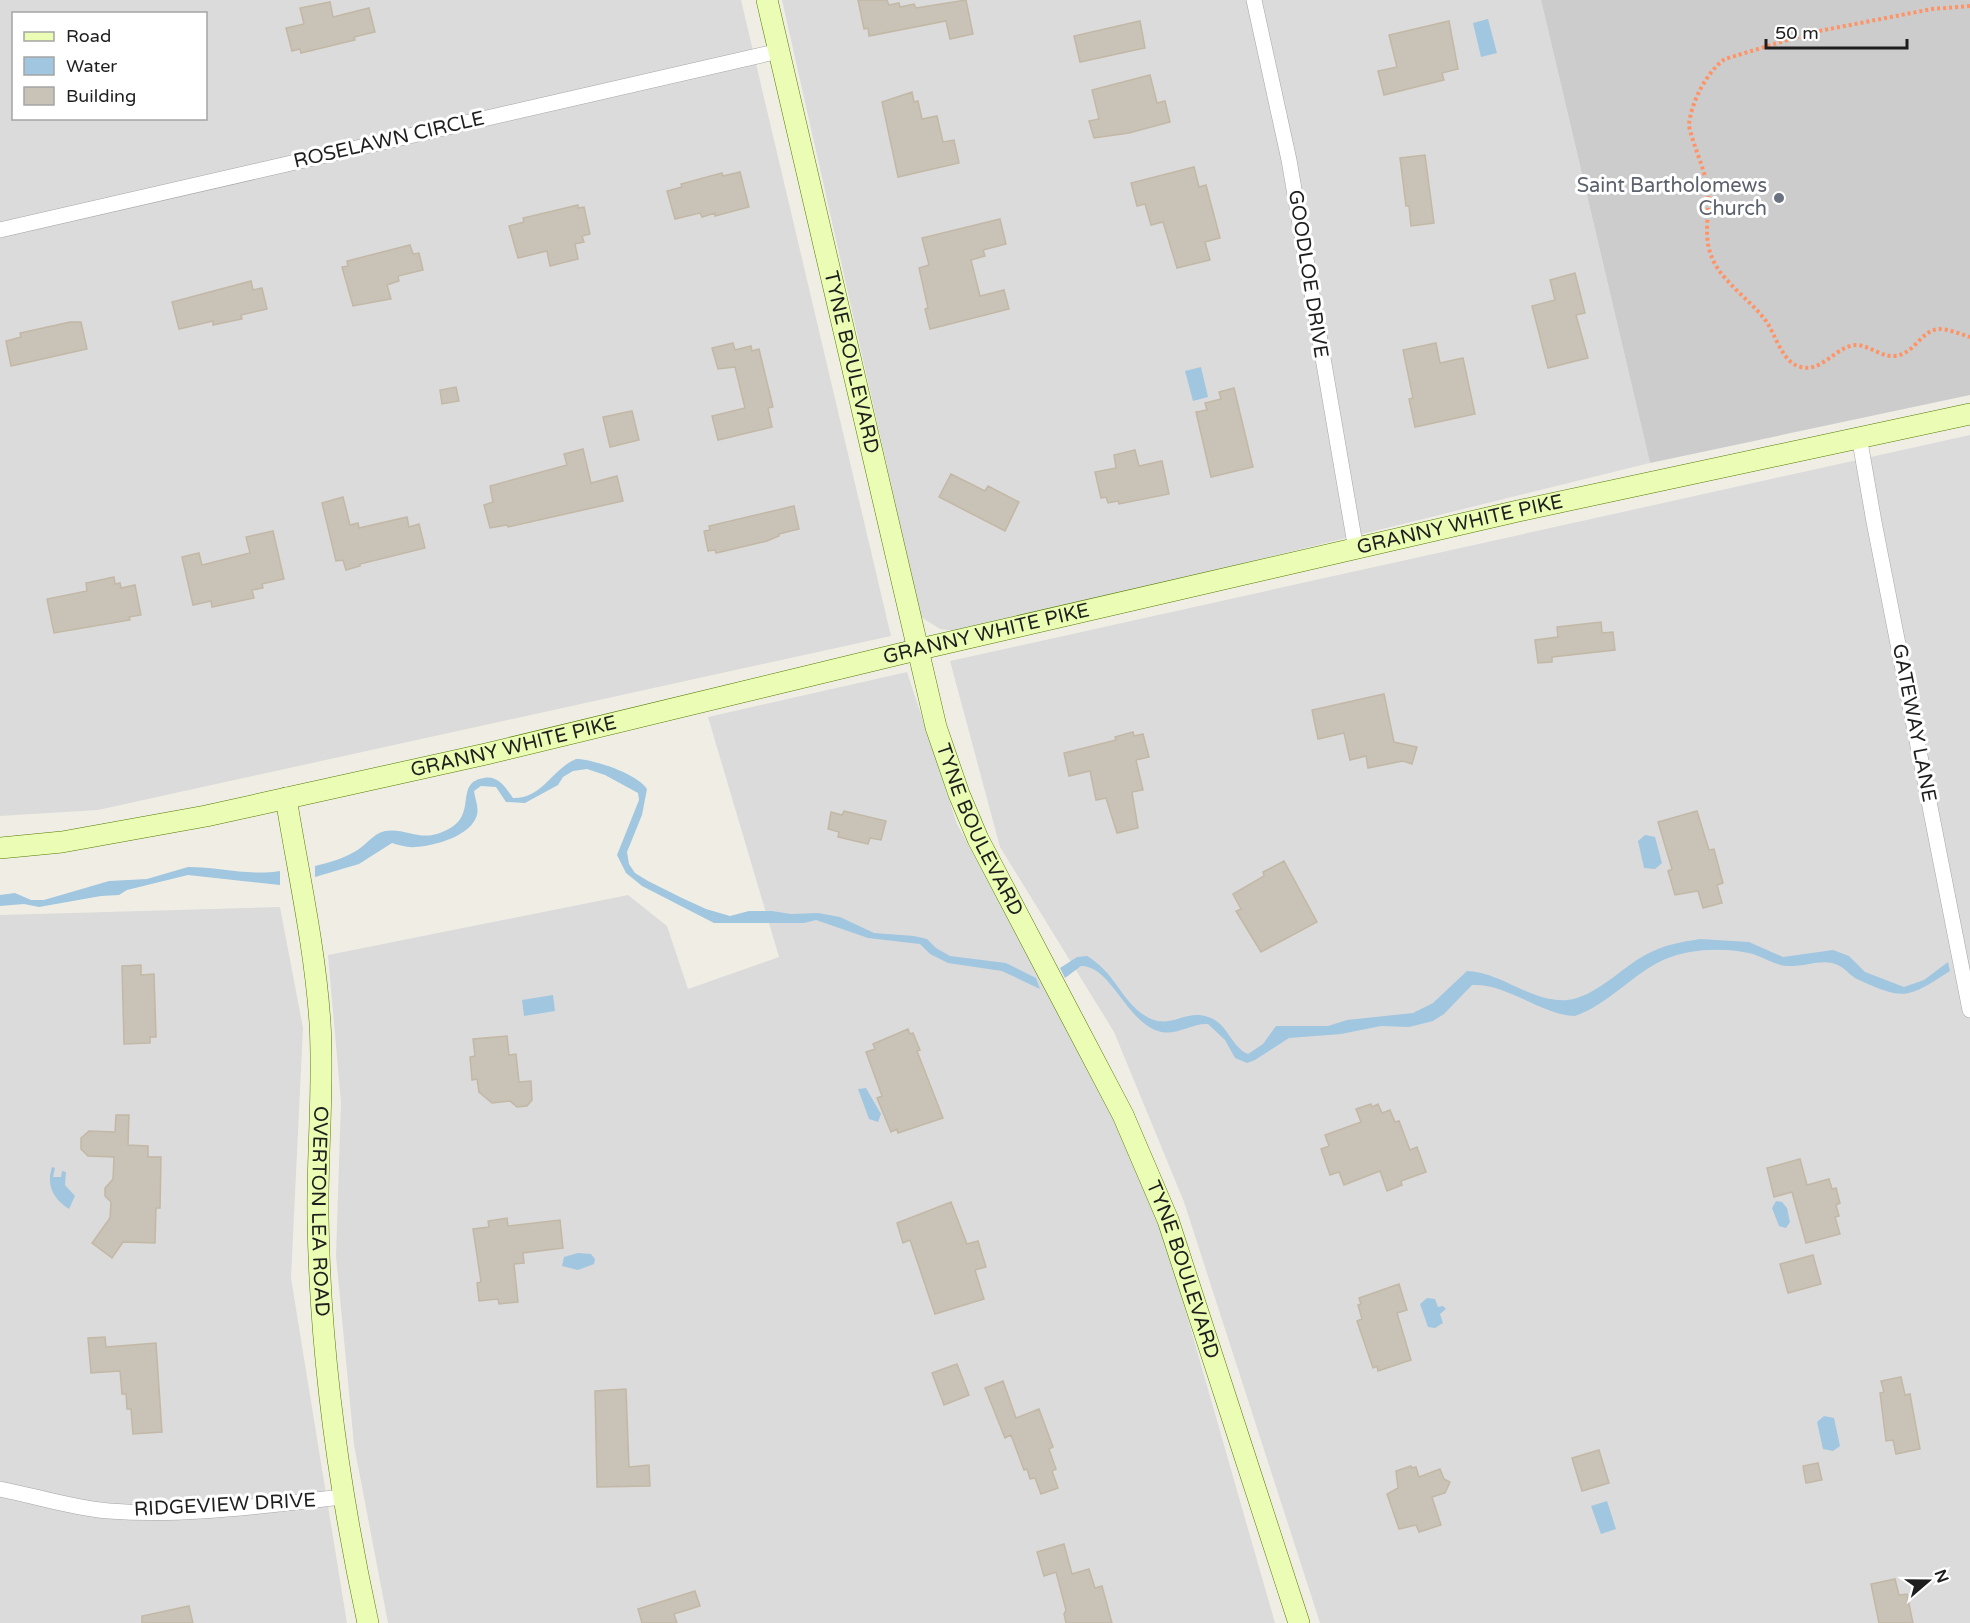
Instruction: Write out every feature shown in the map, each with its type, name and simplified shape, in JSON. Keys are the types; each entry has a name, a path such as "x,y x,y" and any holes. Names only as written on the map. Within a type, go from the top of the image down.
{"street":[{"name":"TYNE BOULEVARD","path":"767,0 856,376 916,650 936,727 969,820 1036,953 1124,1115 1168,1220 1299,1623"},
{"name":"GOODLOE DRIVE","path":"1254,0 1289,160 1356,550"},
{"name":"ROSELAWN CIRCLE","path":"0,230 779,51"},
{"name":"GRANNY WHITE PIKE","path":"0,848 62,842 206,816 486,754 916,650 1356,550 1529,508 1970,414"},
{"name":"GATEWAY LANE","path":"1859,436 1970,1010"},
{"name":"OVERTON LEA ROAD","path":"286,798 318,996 322,1051 320,1267 329,1388 343,1497 368,1623"},
{"name":"RIDGEVIEW DRIVE","path":"0,1490 90,1508 129,1512 197,1510 343,1497"}],"path":[{"path":"1970,6 1932,9 1814,32 1725,58 1714,67 1689,114 1689,126 1705,174 1708,194 1707,230 1711,257 1768,323 1783,351 1793,363 1803,368 1816,366 1840,350 1855,345 1893,356 1909,351 1928,333 1939,329 1970,337"}],"shaded area":[{"path":"0,0 741,0 891,636 98,810 0,816"},
{"path":"782,0 1541,0 1650,463 965,632 940,629 921,617"},
{"name":"Saint Bartholomews Church","path":"1541,0 1970,0 1970,395 1650,463"},
{"path":"1970,435 1970,1623 1320,1623 1184,1202 1114,1032 1000,847 950,661"},
{"path":"907,672 957,824 1110,1105 1165,1239 1275,1623 388,1623 354,1445 336,1256 341,1102 328,955 628,895 667,926 688,989 779,957 708,717"},
{"path":"280,907 303,1028 291,1278 347,1623 0,1623 0,915"}],"water":[{"path":"1488,19 1497,53 1481,57 1473,23"},
{"path":"1201,367 1208,397 1193,401 1185,371"},
{"path":"576,759 614,768 642,783 647,789 642,815 627,852 629,864 635,873 682,898 706,909 730,916 749,911 818,913 840,917 874,933 927,939 936,948 950,956 1006,963 1036,978 1040,989 1002,971 948,963 930,954 920,944 868,938 816,920 804,923 714,923 642,886 626,873 617,855 639,800 638,793 605,775 587,769 573,771 563,777 558,785 525,803 506,802 496,787 481,786 474,791 477,815 468,829 460,834 442,842 423,846 409,847 392,843 359,864 315,877 315,866 335,861 358,850 385,831 394,830 424,836 452,827 463,814 467,791 475,781 493,778 501,783 513,798 523,797 539,789 560,769"},
{"path":"1645,835 1655,837 1662,863 1655,869 1644,868 1638,841"},
{"path":"188,867 245,872 280,871 280,885 188,875 127,890 119,895 39,907 24,904 0,906 0,895 15,893 31,900 44,900 109,881 147,879"},
{"path":"1700,939 1749,942 1783,957 1833,950 1849,956 1865,972 1904,987 1924,980 1948,962 1950,971 1925,987 1906,994 1897,994 1859,980 1832,963 1787,966 1742,952 1696,951 1673,956 1651,966 1599,1004 1575,1016 1549,1010 1498,989 1472,985 1444,1014 1433,1021 1409,1027 1381,1026 1341,1034 1289,1038 1247,1063 1235,1058 1225,1040 1208,1024 1171,1032 1158,1031 1137,1017 1110,984 1092,968 1081,966 1065,978 1060,968 1077,957 1087,956 1104,969 1141,1013 1160,1021 1199,1015 1208,1017 1220,1024 1237,1046 1248,1054 1263,1044 1276,1026 1328,1026 1347,1020 1413,1013 1433,1003 1467,971 1492,976 1541,997 1554,1000 1578,998 1598,988 1653,951 1673,944"},
{"path":"553,995 555,1011 524,1016 522,1000"},
{"path":"866,1088 881,1114 878,1122 869,1119 858,1089"},
{"path":"52,1167 55,1168 53,1177 61,1177 62,1171 66,1172 65,1185 75,1196 69,1209 52,1191 50,1174"},
{"path":"1776,1201 1782,1202 1787,1208 1790,1222 1786,1228 1779,1226 1772,1208"},
{"path":"578,1253 591,1254 595,1259 594,1264 578,1270 562,1266 564,1257"},
{"path":"1427,1298 1435,1299 1438,1307 1443,1306 1446,1309 1440,1314 1443,1323 1435,1328 1428,1327 1420,1304"},
{"path":"1824,1416 1834,1418 1840,1446 1833,1451 1823,1449 1817,1422"},
{"path":"1607,1501 1616,1529 1601,1534 1591,1506"}],"building":[{"path":"858,0 887,0 889,5 899,3 900,7 914,4 916,8 966,0 973,34 950,39 946,21 869,36 868,28 864,29"},
{"path":"330,2 333,17 369,8 375,32 354,37 355,40 301,53 300,49 292,51 286,28 304,24 300,8"},
{"path":"1140,21 1145,48 1080,62 1074,36"},
{"path":"1449,21 1458,69 1442,73 1444,80 1384,95 1378,71 1397,67 1389,35"},
{"path":"1150,75 1157,103 1165,101 1170,122 1129,133 1094,138 1089,121 1099,119 1092,90"},
{"path":"912,92 914,102 918,101 922,119 937,116 943,142 954,140 959,163 898,177 882,102"},
{"path":"1425,155 1434,223 1411,226 1400,158"},
{"path":"1194,167 1199,187 1206,185 1220,238 1205,242 1210,260 1177,268 1163,222 1151,225 1145,204 1137,206 1131,183"},
{"path":"740,172 749,207 715,216 715,213 702,217 700,213 675,219 667,191 682,187 681,184 722,173 723,176"},
{"path":"578,205 578,208 584,207 590,234 582,236 584,242 575,244 578,259 550,266 547,251 518,258 509,226 524,222 523,218"},
{"path":"1000,219 1006,244 983,250 985,256 971,260 980,296 1004,290 1009,309 930,329 919,268 929,265 922,238"},
{"path":"410,245 413,254 419,253 423,270 398,276 399,281 387,285 391,299 353,306 342,267 348,266 347,261"},
{"path":"1575,273 1585,313 1576,315 1588,358 1548,368 1532,306 1555,300 1550,280"},
{"path":"251,281 253,290 262,288 267,309 241,315 242,319 213,325 213,321 179,329 172,302"},
{"path":"70,322 81,322 87,349 11,366 6,341 21,337 20,333"},
{"path":"733,343 735,350 751,346 752,351 759,349 773,407 768,408 772,427 718,440 712,416 745,408 735,367 718,369 712,348"},
{"path":"1436,343 1440,363 1463,358 1475,414 1415,427 1409,399 1413,398 1403,350"},
{"path":"456,387 459,401 442,404 440,390"},
{"path":"1234,388 1253,467 1211,477 1196,412 1207,410 1205,403 1221,399 1219,392"},
{"path":"632,411 639,440 610,447 603,417"},
{"path":"583,449 591,483 617,476 623,501 508,527 507,525 490,528 484,505 493,502 490,486 567,465 564,454"},
{"path":"1135,450 1139,466 1162,461 1169,494 1119,504 1118,501 1108,503 1106,497 1101,498 1095,472 1116,468 1114,455"},
{"path":"951,474 985,491 988,486 1019,502 1005,531 939,497"},
{"path":"343,497 350,525 358,523 359,528 407,517 409,527 419,524 425,548 360,564 360,566 346,570 343,560 336,561 322,503"},
{"path":"794,506 799,529 779,534 767,541 716,553 715,550 708,551 704,531 710,530 709,526"},
{"path":"273,531 284,579 262,584 263,588 252,590 254,598 212,607 211,601 193,605 182,557 199,553 202,565 250,553 246,537"},
{"path":"114,577 115,584 120,583 121,588 135,585 141,615 129,617 130,620 54,633 47,599 87,591 86,583"},
{"path":"1601,622 1602,633 1613,632 1615,650 1552,657 1552,662 1538,663 1535,640 1558,637 1557,627"},
{"path":"1384,694 1394,742 1417,747 1412,764 1403,761 1368,768 1366,756 1350,760 1344,733 1318,739 1312,710"},
{"path":"1133,732 1134,736 1143,734 1149,757 1136,760 1143,790 1132,792 1138,828 1117,833 1106,798 1096,800 1090,771 1069,776 1064,753 1116,740 1115,737"},
{"path":"844,811 886,821 881,840 870,838 868,844 838,837 839,832 828,829 831,812 842,815"},
{"path":"1697,811 1709,850 1714,849 1723,883 1717,885 1722,903 1703,908 1698,891 1675,895 1668,871 1672,869 1658,822"},
{"path":"1284,861 1317,922 1261,952 1236,911 1241,909 1233,894 1264,876 1263,872"},
{"path":"141,965 141,975 154,974 156,1037 150,1037 150,1043 124,1044 122,966"},
{"path":"908,1029 910,1034 913,1033 920,1050 917,1051 943,1118 898,1133 897,1129 891,1132 877,1098 882,1096 866,1052 875,1049 873,1044"},
{"path":"507,1036 509,1055 516,1054 519,1082 531,1081 532,1100 527,1106 517,1107 510,1101 492,1103 479,1092 477,1079 472,1080 470,1057 475,1056 473,1039"},
{"path":"1371,1104 1372,1107 1378,1104 1382,1113 1390,1110 1395,1122 1399,1121 1410,1150 1417,1147 1426,1172 1401,1181 1402,1185 1387,1191 1380,1171 1344,1185 1339,1172 1330,1175 1321,1149 1329,1146 1325,1135 1361,1122 1356,1109"},
{"path":"116,1115 129,1115 128,1145 148,1146 148,1157 161,1157 160,1208 156,1208 155,1243 123,1242 112,1258 92,1243 110,1218 111,1202 105,1196 105,1188 113,1179 114,1157 88,1156 81,1149 81,1138 89,1131 115,1132"},
{"path":"1800,1159 1807,1185 1829,1179 1832,1189 1836,1188 1840,1203 1836,1205 1839,1216 1835,1217 1840,1234 1806,1243 1792,1192 1774,1197 1767,1168"},
{"path":"951,1202 967,1244 978,1241 986,1267 975,1270 984,1299 935,1314 910,1240 903,1243 897,1223"},
{"path":"507,1218 508,1226 560,1220 563,1248 523,1253 524,1263 514,1264 518,1302 499,1304 498,1299 479,1301 477,1283 481,1282 473,1229 489,1227 488,1221"},
{"path":"1813,1255 1821,1284 1788,1293 1780,1264"},
{"path":"1399,1284 1407,1310 1397,1313 1411,1360 1378,1371 1377,1366 1373,1368 1357,1321 1362,1319 1358,1305 1361,1304 1359,1298"},
{"path":"105,1337 106,1347 156,1343 162,1432 133,1434 131,1409 127,1409 126,1394 122,1394 120,1371 91,1373 88,1338"},
{"path":"957,1364 969,1395 944,1405 932,1373"},
{"path":"1901,1377 1905,1395 1910,1394 1920,1449 1896,1454 1893,1440 1886,1441 1880,1393 1884,1392 1881,1381"},
{"path":"1003,1381 1016,1418 1039,1409 1053,1447 1049,1449 1056,1469 1052,1471 1058,1488 1041,1494 1035,1478 1030,1479 1027,1469 1024,1470 1011,1435 1005,1438 985,1388"},
{"path":"626,1389 629,1467 649,1465 650,1486 597,1487 595,1391"},
{"path":"1599,1450 1609,1483 1582,1491 1572,1458"},
{"path":"1818,1463 1822,1480 1806,1483 1803,1466"},
{"path":"1411,1466 1416,1467 1419,1477 1440,1469 1444,1479 1450,1482 1445,1493 1432,1497 1441,1525 1419,1532 1416,1525 1399,1529 1387,1494 1398,1488 1396,1471"},
{"path":"1064,1544 1072,1574 1089,1569 1095,1588 1102,1586 1112,1623 1066,1623 1064,1614 1066,1610 1056,1572 1044,1576 1037,1552"},
{"path":"1895,1579 1899,1595 1907,1594 1913,1623 1879,1623 1871,1584"},
{"path":"695,1591 700,1606 674,1614 677,1623 642,1623 638,1609"},
{"path":"189,1606 193,1623 142,1623 142,1616"}],"place":[{"name":"Saint Bartholomews Church","path":"1779,198"}]}
